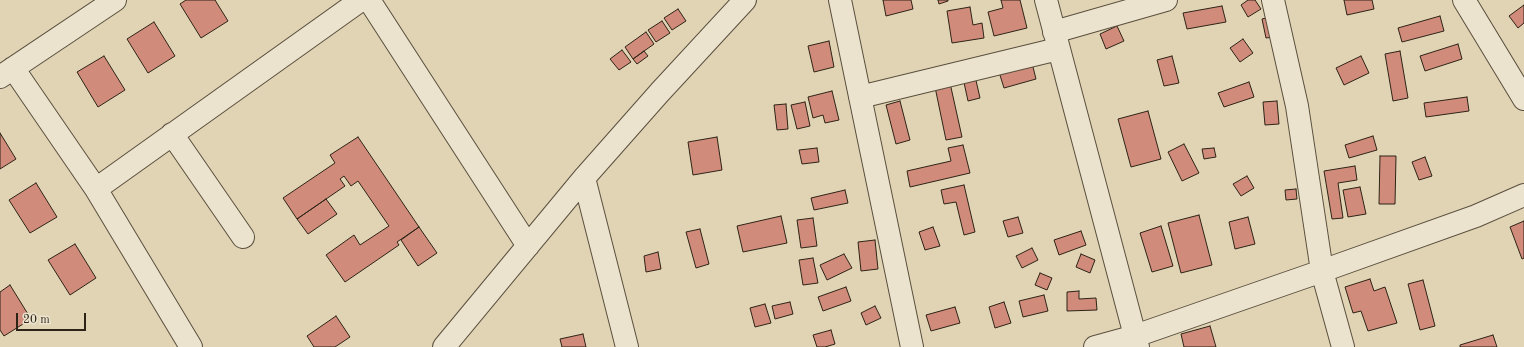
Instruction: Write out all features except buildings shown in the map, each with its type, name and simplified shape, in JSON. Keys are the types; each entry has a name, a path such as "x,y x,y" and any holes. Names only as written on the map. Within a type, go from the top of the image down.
{"street":[{"path":"115,0 7,72 96,189 191,347"},
{"path":"96,189 361,0"},
{"path":"369,0 528,246"},
{"path":"444,347 584,178 660,92 745,0"},
{"path":"840,0 912,347"},
{"path":"1046,0 1136,342"},
{"path":"860,96 1056,40 1166,0"},
{"path":"1273,0 1297,106 1322,271 1343,347"},
{"path":"1464,0 1524,99"},
{"path":"172,134 243,237"},
{"path":"584,178 628,347"},
{"path":"1095,347 1136,342 1322,271 1476,216 1524,195"}]}
